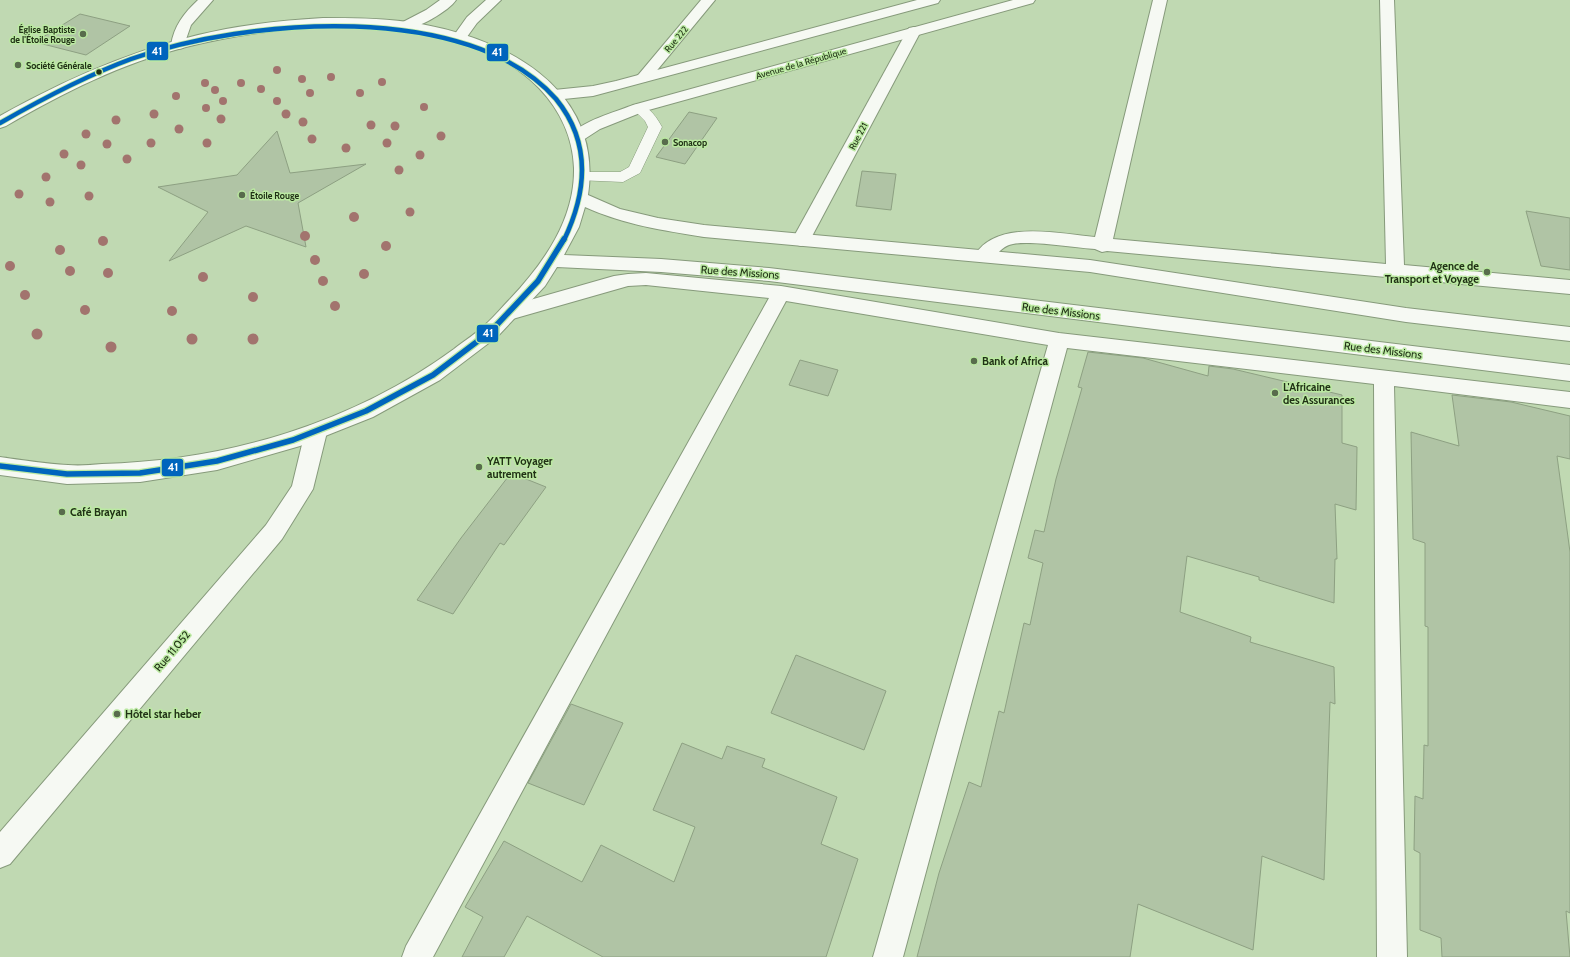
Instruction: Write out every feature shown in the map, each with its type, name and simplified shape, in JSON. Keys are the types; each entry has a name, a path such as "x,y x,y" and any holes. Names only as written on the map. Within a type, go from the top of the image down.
{"main road":[{"path":"178,45 179,34 183,24 206,0"},
{"path":"406,26 431,13 449,0"},
{"path":"459,38 472,20 494,0"},
{"name":"Rue 222","path":"644,77 708,0"},
{"path":"554,95 594,91 933,0"},
{"name":"Avenue de la République","path":"577,137 594,126 638,108 1028,0"},
{"path":"1102,246 1160,0"},
{"path":"1387,0 1395,271"},
{"path":"0,123 48,95 84,78 134,59 178,45 232,32 297,24 359,22 406,26 434,31 486,47 514,61 538,78 554,95 565,111 577,137 581,156 582,177 579,198 566,235 552,261 533,287 509,313 472,346 426,377 374,406 316,432 260,450 231,458 173,469 109,475 35,472 0,466"},
{"name":"Rue 221","path":"801,240 914,31"},
{"path":"579,198 615,214 658,224 704,231 984,255 1090,266 1406,315 1570,334"},
{"path":"984,255 1004,240 1014,238 1038,238 1102,246 1570,287"},
{"name":"Rue des Missions","path":"552,261 614,262 778,275 1570,373"},
{"path":"509,313 628,280 646,279 781,293 1059,340 1384,376 1570,400"},
{"path":"417,957 781,293"},
{"path":"888,957 1059,340"},
{"path":"1384,376 1392,957"},
{"name":"Rue 11.052","path":"0,854 274,532 302,488 316,432"}],"lane":[{"path":"582,177 623,177 635,170 655,127 651,119 638,108"}],"building":[{"name":"Église Baptiste de l'Étoile Rouge","path":"80,14 130,26 86,55 35,42"},
{"path":"689,112 717,118 685,164 656,157"},
{"name":"Étoile Rouge","path":"277,131 290,173 366,164 298,203 306,247 246,226 169,261 208,212 158,187 237,175"},
{"path":"862,171 896,174 891,210 856,206"},
{"path":"1526,211 1570,218 1570,270 1541,266"},
{"path":"1088,352 1143,358 1208,376 1209,366 1233,369 1342,395 1342,443 1357,447 1356,510 1335,504 1337,559 1335,559 1334,603 1259,580 1259,577 1187,556 1180,612 1251,637 1250,642 1334,667 1335,704 1330,702 1324,880 1262,856 1253,950 1138,904 1130,957 917,957 939,873 969,782 981,787 999,711 1004,713 1024,623 1030,625 1043,563 1028,558 1035,530 1044,532 1056,479 1082,388 1078,387"},
{"path":"800,360 838,370 828,396 789,385"},
{"path":"1452,395 1511,402 1570,416 1570,459 1557,456 1570,552 1570,913 1566,911 1570,957 1442,957 1441,938 1420,930 1420,853 1414,850 1415,796 1423,799 1424,745 1428,746 1428,627 1425,626 1425,543 1413,539 1411,432 1459,446"},
{"path":"511,473 546,487 504,545 500,543 453,614 417,600 461,538"},
{"path":"796,655 886,691 864,750 771,713"},
{"path":"571,704 623,723 584,805 528,783"},
{"path":"682,743 722,759 727,746 765,759 762,767 837,797 821,844 858,859 826,957 603,957 527,916 504,957 462,957 483,917 465,907 504,841 582,882 601,845 674,882 695,827 653,810"}],"transit line":[{"name":"41","path":"0,123 42,99 86,78 132,59 178,44 226,33 274,26 323,22 390,24 426,29 461,38 496,52 526,69 539,79 550,91 569,118 576,133 582,166 582,182 575,213 570,227 555,255 538,281 491,331 433,375 366,411 293,440 217,461 140,473 67,474 0,466"}],"place":[{"name":"Église Baptiste de l'Étoile Rouge","path":"83,34"},
{"name":"Société Générale","path":"18,65"},
{"name":"Sonacop","path":"665,142"},
{"name":"Étoile Rouge","path":"242,195"},
{"name":"Agence de Transport et Voyage","path":"1487,272"},
{"name":"Bank of Africa","path":"974,361"},
{"name":"L'Africaine des Assurances","path":"1275,393"},
{"name":"YATT Voyager autrement","path":"479,467"},
{"name":"Café Brayan","path":"62,512"},
{"name":"Hôtel star heber","path":"117,714"}]}
